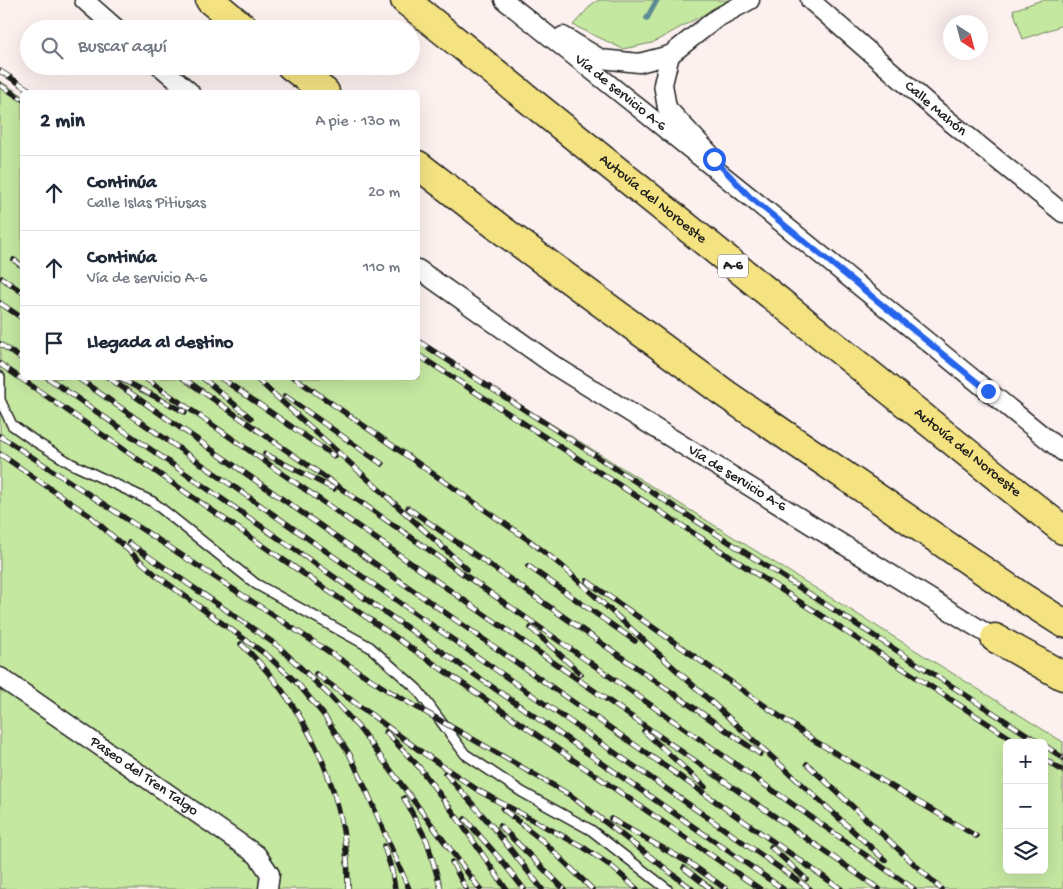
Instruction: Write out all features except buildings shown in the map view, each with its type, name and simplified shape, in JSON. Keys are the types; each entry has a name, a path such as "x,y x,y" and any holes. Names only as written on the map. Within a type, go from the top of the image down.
{"highway":[{"path":"210,0 233,20"},
{"name":"Autovía del Noroeste","path":"405,0 1063,530"},
{"path":"303,75 322,90"},
{"path":"420,167 502,230 727,395 1011,590 1063,623"},
{"path":"995,638 1063,676"}],"street":[{"path":"84,0 107,20"},
{"path":"504,0 601,59 640,63 670,55 717,18 750,0"},
{"name":"Vía de servicio A-6","path":"504,0 1063,452"},
{"name":"Calle Mahón","path":"810,0 938,112 1063,214"},
{"path":"670,55 663,84 667,108 750,197"},
{"path":"170,75 188,90"},
{"name":"Vía de servicio A-6","path":"420,270 555,366 1063,682"},
{"name":"Paseo del Tren Talgo","path":"0,677 257,855 270,874 268,889"}],"lane":[{"path":"0,377 0,400 12,425 72,464 153,502 256,584 370,647 417,690 465,754 522,792 591,830 667,889"}],"green space":[{"path":"600,0 730,0 652,43 623,49 573,25 593,3"},
{"path":"1042,0 1063,0 1063,25 1023,39 1013,10"},
{"path":"0,81 20,94 20,380 420,380 420,342 1063,742 1063,889 0,889"}],"waterway":[{"path":"647,18 657,0"}],"railway":[{"path":"0,71 30,90"},
{"path":"0,85 20,98"},
{"path":"14,260 20,264"},
{"path":"2,278 20,291"},
{"path":"0,303 20,317"},
{"path":"420,342 1034,739"},
{"path":"0,344 20,358"},
{"path":"420,356 1012,739"},
{"path":"0,364 20,378"},
{"path":"23,380 760,889"},
{"path":"51,380 783,889"},
{"path":"81,380 810,889"},
{"path":"112,380 841,889"},
{"path":"123,380 185,412"},
{"path":"148,380 879,889"},
{"path":"186,380 914,889"},
{"path":"205,380 251,418"},
{"path":"224,380 334,456"},
{"path":"258,380 467,569"},
{"path":"298,380 530,541 562,566 885,860"},
{"path":"285,396 382,464"},
{"path":"0,436 387,690 570,795 692,889"},
{"path":"0,454 90,516 156,575 268,656 298,684 323,714 350,755 409,889"},
{"path":"265,454 334,489"},
{"path":"408,508 760,754"},
{"path":"129,543 278,646 329,695 359,728 480,889"},
{"path":"528,566 635,641"},
{"path":"587,581 815,741 976,836"},
{"path":"531,628 581,674"},
{"path":"241,644 265,669 286,696 305,725 320,756 332,788 341,821 348,889"},
{"path":"316,674 419,750 479,791 583,847 611,866 637,889"},
{"path":"644,731 705,787"},
{"path":"386,732 419,767 459,820 506,889"},
{"path":"1048,748 1063,758"},
{"path":"1048,762 1063,771"},
{"path":"807,764 941,889"},
{"path":"445,773 492,826 542,889"},
{"path":"404,798 427,841 441,889"},
{"path":"503,809 544,842 592,889"},
{"path":"465,819 524,889"},
{"path":"611,819 691,864 726,889"},
{"path":"500,826 564,889"},
{"path":"384,846 392,871 395,889"},
{"path":"771,847 806,879"},
{"path":"452,862 466,889"},
{"path":"684,868 711,889"}],"route":[{"path":"714,159 750,197 988,391"}]}
